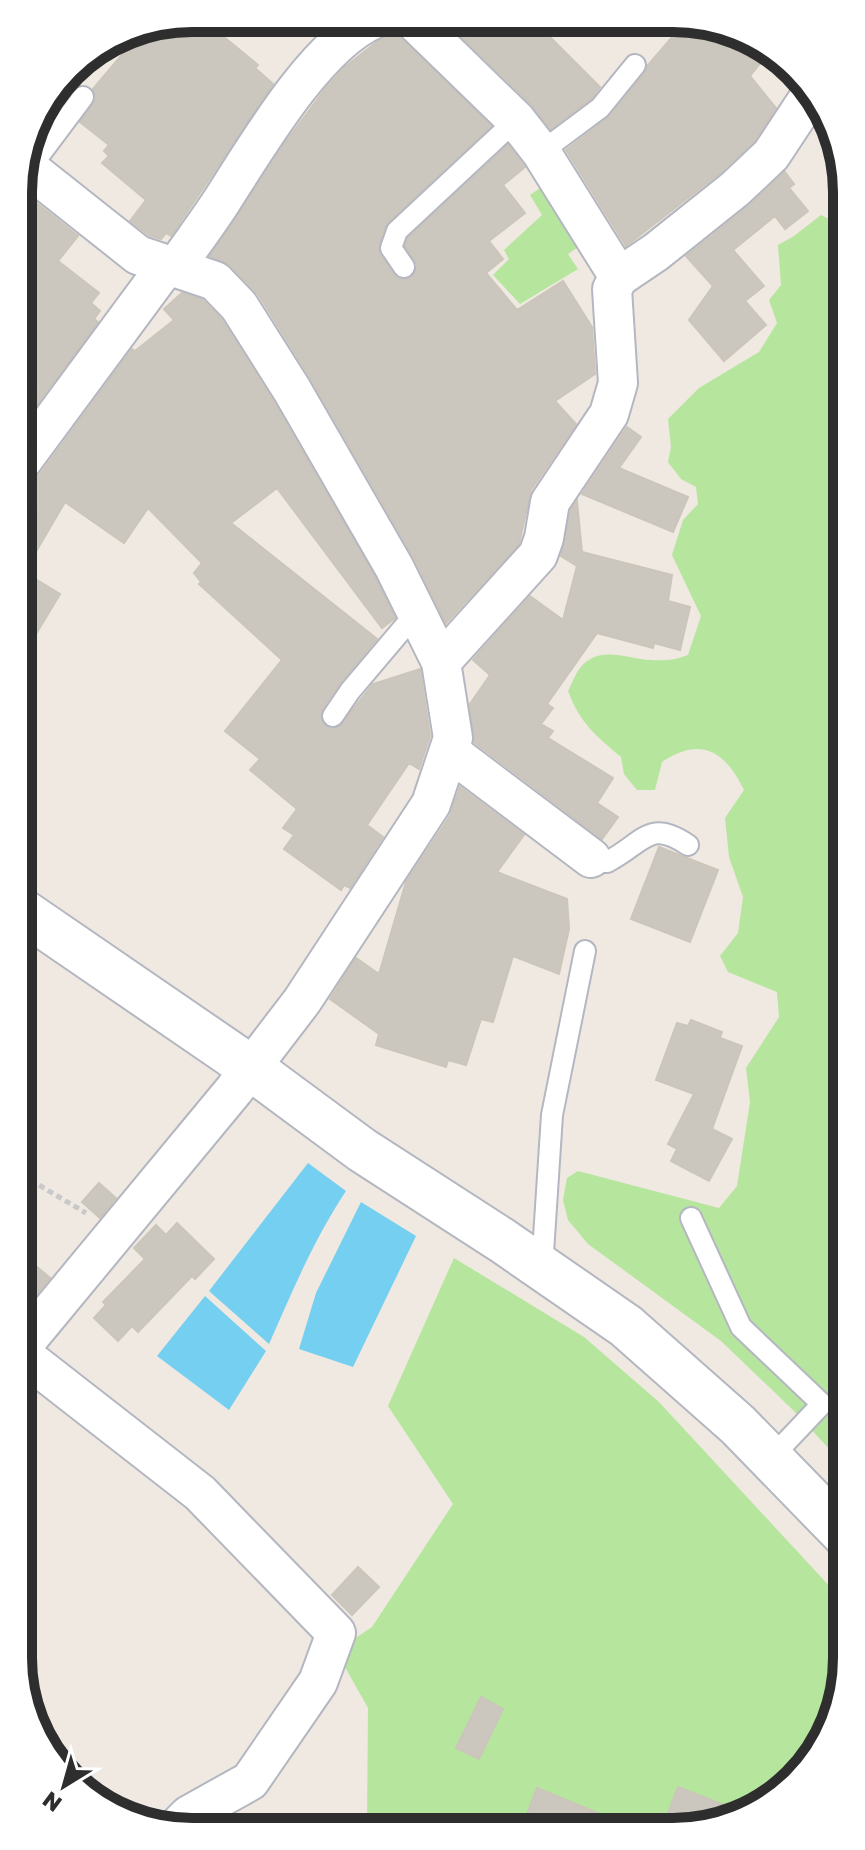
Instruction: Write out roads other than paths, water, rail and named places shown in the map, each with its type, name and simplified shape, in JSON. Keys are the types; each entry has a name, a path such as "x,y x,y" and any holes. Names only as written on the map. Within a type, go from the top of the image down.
{"street":[{"path":"32,448 171,267 299,85 331,32"},
{"path":"425,32 516,120 541,152 619,277"},
{"path":"441,662 538,555 550,502 609,414 618,383 612,289 619,277 656,252 735,189 771,155 806,103"},
{"path":"32,1334 251,1068 302,1001 431,804 453,738 441,662 394,567 292,390 239,306 215,281 138,255 33,172"},
{"path":"449,751 591,858"},
{"path":"32,918 251,1068 362,1150 626,1326 738,1425 833,1523"},
{"path":"32,1362 200,1493 336,1633 318,1682 250,1781 186,1818"}],"lane":[{"path":"541,152 600,108 635,65"},
{"path":"37,153 83,97"},
{"path":"404,267 391,248 397,231 516,120"},
{"path":"333,716 350,691 416,613"},
{"path":"591,858 607,862 628,852 652,833 670,833 688,845"},
{"path":"542,1268 552,1115 585,951"},
{"path":"691,1218 741,1327 822,1404 770,1459"}],"water":[{"path":"308,1163 346,1191 314,1247 269,1344 209,1291"},
{"path":"361,1202 416,1236 353,1367 299,1349 316,1293"},
{"path":"205,1296 266,1351 229,1410 157,1356"}]}
